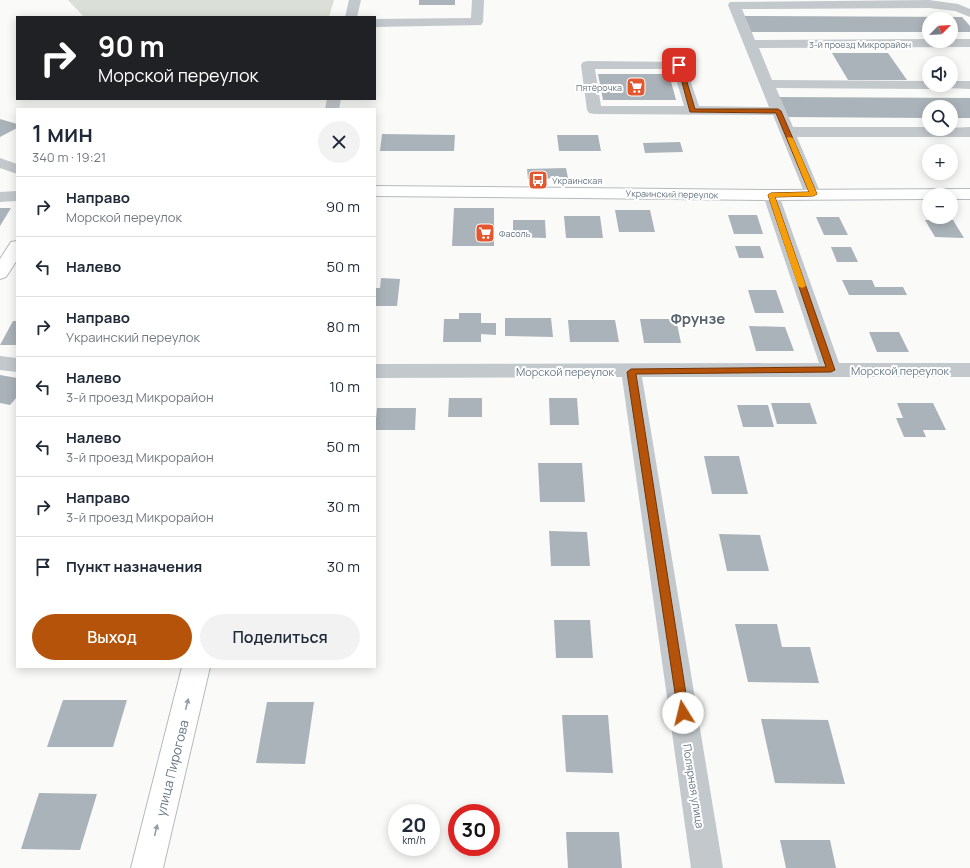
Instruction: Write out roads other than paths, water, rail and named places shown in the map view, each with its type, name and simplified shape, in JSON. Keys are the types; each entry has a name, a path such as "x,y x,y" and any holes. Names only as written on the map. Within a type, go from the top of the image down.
{"main road":[{"name":"Украинский переулок","path":"376,191 771,195 970,194"},
{"path":"0,273 16,248"},
{"name":"улица Пирогова","path":"147,868 196,668"}],"street":[{"path":"351,16 354,0"},
{"path":"376,23 477,22 478,0"},
{"path":"813,194 734,5 929,4 958,8 970,13"},
{"name":"3-й проезд Микрорайон","path":"750,44 970,43"},
{"path":"693,110 679,65 588,65 594,110 778,111"},
{"path":"767,84 922,85"},
{"path":"958,85 970,85"},
{"path":"787,132 970,132"},
{"path":"0,163 16,169"},
{"path":"771,195 831,370"},
{"path":"0,197 16,196"},
{"path":"0,363 16,365"},
{"name":"Морской переулок","path":"376,371 631,372 970,370"},
{"name":"Полярная улица","path":"631,372 707,868"}],"place":[{"name":"Пятёрочка","path":"636,87"},
{"name":"Украинская","path":"538,180"},
{"name":"Фасоль","path":"485,233"}],"district":[{"name":"Фрунзе","path":"698,318"}]}
